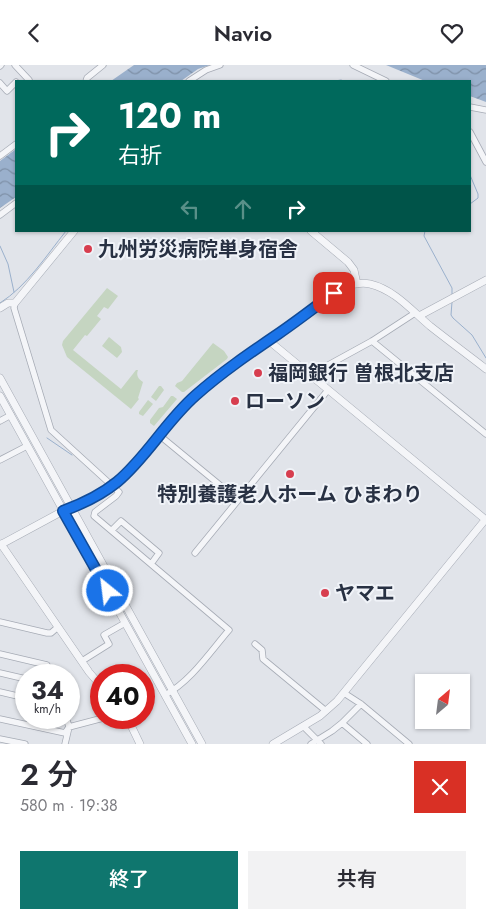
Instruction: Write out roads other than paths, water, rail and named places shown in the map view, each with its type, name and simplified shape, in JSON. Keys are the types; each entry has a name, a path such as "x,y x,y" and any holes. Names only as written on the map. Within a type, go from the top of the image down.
{"street":[{"path":"15,65 29,80"},
{"path":"86,80 103,65"},
{"path":"191,80 206,70 220,65"},
{"path":"353,65 384,80"},
{"path":"17,80 24,74"},
{"path":"0,83 7,91 15,82"},
{"path":"471,107 486,110"},
{"path":"471,134 486,162"},
{"path":"0,156 15,145"},
{"path":"0,215 15,204"},
{"path":"73,232 15,303 14,308 51,430 118,492 96,512 95,517 229,630 177,688 165,695"},
{"path":"312,232 348,262 354,270 358,284"},
{"path":"310,375 417,315 486,280"},
{"path":"90,672 0,544 112,486 131,469 178,413 231,366 334,293 349,286 364,283 390,292 486,369"},
{"path":"0,308 8,303 15,303"},
{"path":"268,341 486,520 344,693 326,711 273,744"},
{"path":"372,341 486,434"},
{"path":"0,378 2,393 10,415 192,744"},
{"path":"195,553 328,390"},
{"path":"2,393 72,508 202,744"},
{"path":"0,421 10,415"},
{"path":"159,435 238,500"},
{"path":"0,460 28,446"},
{"path":"112,530 120,521 159,553 151,565"},
{"path":"0,622 47,633 51,633 58,627"},
{"path":"82,661 109,643 104,635 126,623"},
{"path":"255,644 262,651 263,659 326,711"},
{"path":"0,654 43,664"},
{"path":"0,673 15,676"},
{"path":"0,692 15,695"},
{"path":"344,693 361,704 409,744"},
{"path":"311,744 319,742 361,704"},
{"path":"0,719 15,722"},
{"path":"342,723 367,744"},
{"path":"303,726 319,742"},
{"path":"46,729 65,733 68,729"},
{"path":"65,744 69,729"},
{"path":"133,729 140,744"},
{"path":"0,739 25,744"}],"water":[{"path":"134,65 210,65 198,69 182,80 112,80"},
{"path":"386,65 486,65 486,102 471,96 471,80 423,80"},
{"path":"15,150 15,198 0,208 0,161"}],"waterway":[{"path":"471,177 478,194 478,198 471,203"},
{"path":"0,303 19,288 65,232"},
{"path":"425,232 424,236 452,288 452,296"},
{"path":"0,246 8,264 14,292"},
{"path":"452,302 451,315 472,335 486,358"},
{"path":"47,438 72,455"}],"place":[{"name":"九州労災病院単身宿舎","path":"88,249"},
{"name":"福岡銀行 曽根北支店","path":"258,373"},
{"name":"ローソン","path":"235,401"},
{"name":"特別養護老人ホーム ひまわり","path":"290,474"},
{"name":"ヤマエ","path":"325,593"}]}
